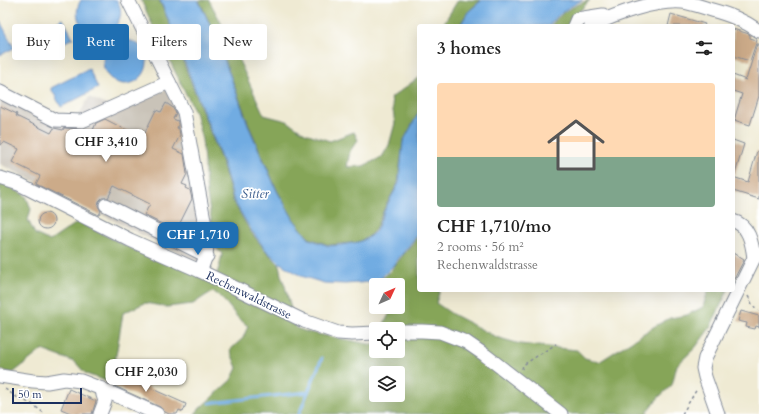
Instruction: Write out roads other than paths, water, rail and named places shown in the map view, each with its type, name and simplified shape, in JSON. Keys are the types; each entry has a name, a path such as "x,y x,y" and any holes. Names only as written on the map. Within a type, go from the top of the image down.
{"street":[{"path":"128,0 184,112 207,236 208,247 200,271"},
{"path":"575,24 577,19 617,14 667,1 682,2 734,16 759,31"},
{"path":"595,24 617,14"},
{"path":"0,92 55,120 82,121 169,82"},
{"name":"Rechenwaldstrasse","path":"0,168 20,184"},
{"name":"Rechenwaldstrasse","path":"0,178 20,184 130,240 200,271 304,321 338,333 369,333"},
{"path":"106,205 206,256"},
{"path":"735,221 738,222 746,229 756,256 737,282"},
{"path":"718,414 702,368 733,292"},
{"path":"405,331 440,332 466,342 476,348 561,414"},
{"path":"0,376 47,382 64,379 81,381 107,394 157,414"},
{"path":"100,414 107,394"}],"water":[{"path":"81,0 117,0 120,10 120,18 116,24 81,24 77,16"},
{"name":"Sitter","path":"160,0 198,0 210,24 209,60 224,60 250,130 277,191 294,220 309,239 329,246 342,245 359,242 368,238 376,231 386,207 399,183 403,142 417,116 417,236 381,278 369,278 369,282 345,284 324,283 301,276 280,263 266,250 251,230 234,201 223,163 184,60 201,60 201,24 170,24"},
{"path":"482,0 583,0 564,11 551,24 461,24 468,12"},
{"path":"63,19 73,38 65,42 65,24 53,24"},
{"path":"0,21 12,44 12,49 0,55"},
{"path":"129,41 137,44 137,60 146,60 143,74 137,80 125,84 113,80 107,74 103,62 104,60 129,60"},
{"path":"89,69 98,88 61,107 51,88"}],"waterway":[{"path":"299,414 322,358"},
{"path":"209,403 308,392"}]}
